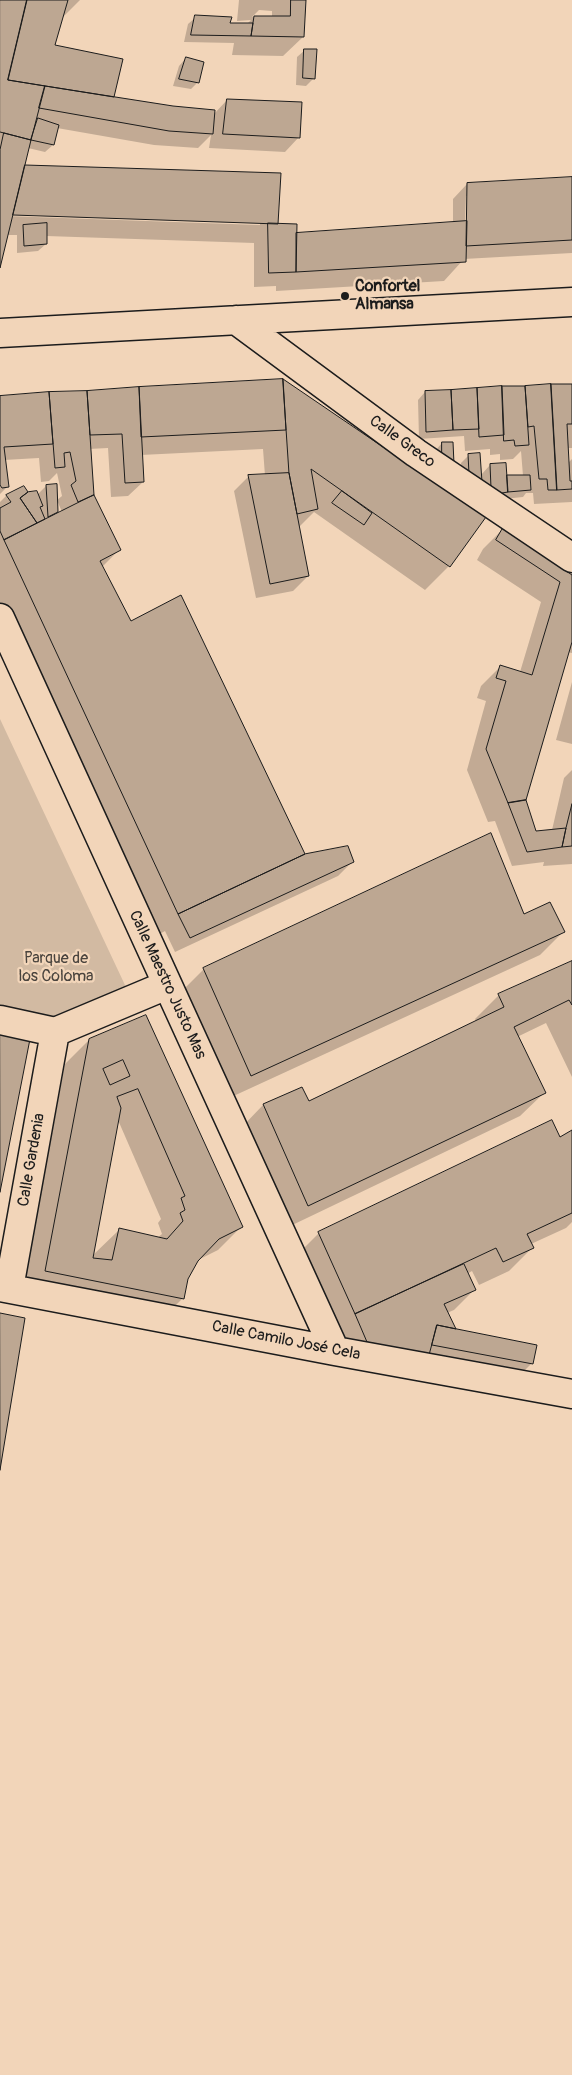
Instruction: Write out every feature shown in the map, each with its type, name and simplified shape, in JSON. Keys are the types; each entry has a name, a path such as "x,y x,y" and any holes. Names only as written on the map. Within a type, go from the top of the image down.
{"street":[{"path":"0,333 572,302"},
{"name":"Calle Greco","path":"236,320 416,453 572,558"},
{"name":"Calle Maestro Justo Mas","path":"0,618 335,1351"},
{"path":"0,1020 55,1032 167,985"},
{"name":"Calle Gardenia","path":"5,1288 55,1032"},
{"name":"Calle Camilo José Cela","path":"5,1288 572,1394"}],"green space":[{"name":"Parque de los Coloma","path":"0,719 132,1000 55,1032 0,1021"}],"building":[{"path":"0,0 27,0 8,80 45,86 31,140 0,132"},
{"path":"27,0 68,0 55,45 123,59 114,97 8,80"},
{"path":"291,0 306,0 304,37 251,36 254,16 290,16"},
{"path":"195,15 232,17 230,23 253,23 251,36 191,35"},
{"path":"304,49 317,49 315,79 303,78"},
{"path":"186,57 204,62 199,83 179,79"},
{"path":"45,86 173,106 215,110 213,134 169,131 39,108"},
{"path":"227,99 302,102 300,138 223,134"},
{"path":"38,118 59,125 54,145 31,140"},
{"path":"4,133 31,140 0,268 0,150"},
{"path":"25,165 281,173 278,224 13,215"},
{"path":"572,177 572,240 466,246 467,183"},
{"path":"467,221 466,262 296,272 296,233"},
{"path":"47,223 47,244 24,246 23,225"},
{"path":"268,223 297,224 296,272 269,273"},
{"path":"283,379 486,517 450,567 311,469 318,509 297,514 289,473"},
{"path":"283,379 286,430 141,437 139,387"},
{"path":"551,384 557,490 548,490 547,479 539,479 534,426 528,427 525,386"},
{"path":"551,384 572,384 572,424 567,424 572,489 557,490"},
{"path":"502,386 504,435 479,437 477,388"},
{"path":"502,386 525,386 529,445 515,446 514,440 504,441"},
{"path":"139,387 144,482 125,483 122,434 90,435 87,391"},
{"path":"477,388 479,429 453,430 451,390"},
{"path":"451,390 453,430 426,432 425,391"},
{"path":"87,391 94,495 78,502 71,485 76,481 70,452 64,453 65,467 55,468 49,392"},
{"path":"49,392 53,444 4,447 9,487 2,488 0,485 0,396"},
{"path":"442,442 453,442 454,464 442,456"},
{"path":"480,453 482,482 469,474 468,454"},
{"path":"506,463 508,492 502,493 491,488 490,464"},
{"path":"289,473 309,576 270,584 248,475"},
{"path":"507,475 530,475 531,490 508,492"},
{"path":"57,484 58,512 48,517 46,485"},
{"path":"24,486 28,492 20,498 37,523 4,540 0,531 0,508 11,502 6,495"},
{"path":"37,491 43,506 40,507 45,519 37,523 20,498 28,492"},
{"path":"342,491 372,513 364,525 332,503"},
{"path":"94,495 121,550 100,561 131,621 181,595 305,854 178,914 4,540"},
{"path":"503,528 572,575 572,642 526,800 508,803 486,749 506,681 496,678 500,665 532,675 560,582 496,540"},
{"path":"526,800 536,831 566,828 562,847 527,852 508,803"},
{"path":"572,804 572,846 562,847 566,828"},
{"path":"491,833 524,914 550,902 565,932 251,1076 203,968"},
{"path":"348,846 354,862 190,938 178,914 305,854"},
{"path":"572,961 572,1005 569,1000 514,1027 546,1093 308,1206 263,1104 302,1087 309,1101 504,1007 498,994"},
{"path":"146,1015 243,1227 219,1239 198,1261 188,1279 184,1299 45,1271 89,1039","holes":["123,1060 130,1076 110,1085 103,1069","138,1089 185,1196 181,1198 185,1210 180,1213 183,1221 167,1239 119,1228 112,1260 93,1258 121,1108 117,1097"]},
{"path":"0,1033 30,1039 0,1192"},
{"path":"552,1120 560,1137 572,1130 572,1213 527,1234 534,1248 503,1262 496,1248 355,1314 318,1232"},
{"path":"464,1264 476,1290 444,1304 456,1329 437,1325 429,1355 367,1342 355,1314"},
{"path":"0,1313 25,1318 0,1470"},
{"path":"437,1325 537,1345 533,1364 432,1345"}],"place":[{"name":"Confortel Almansa","path":"345,296"}]}
